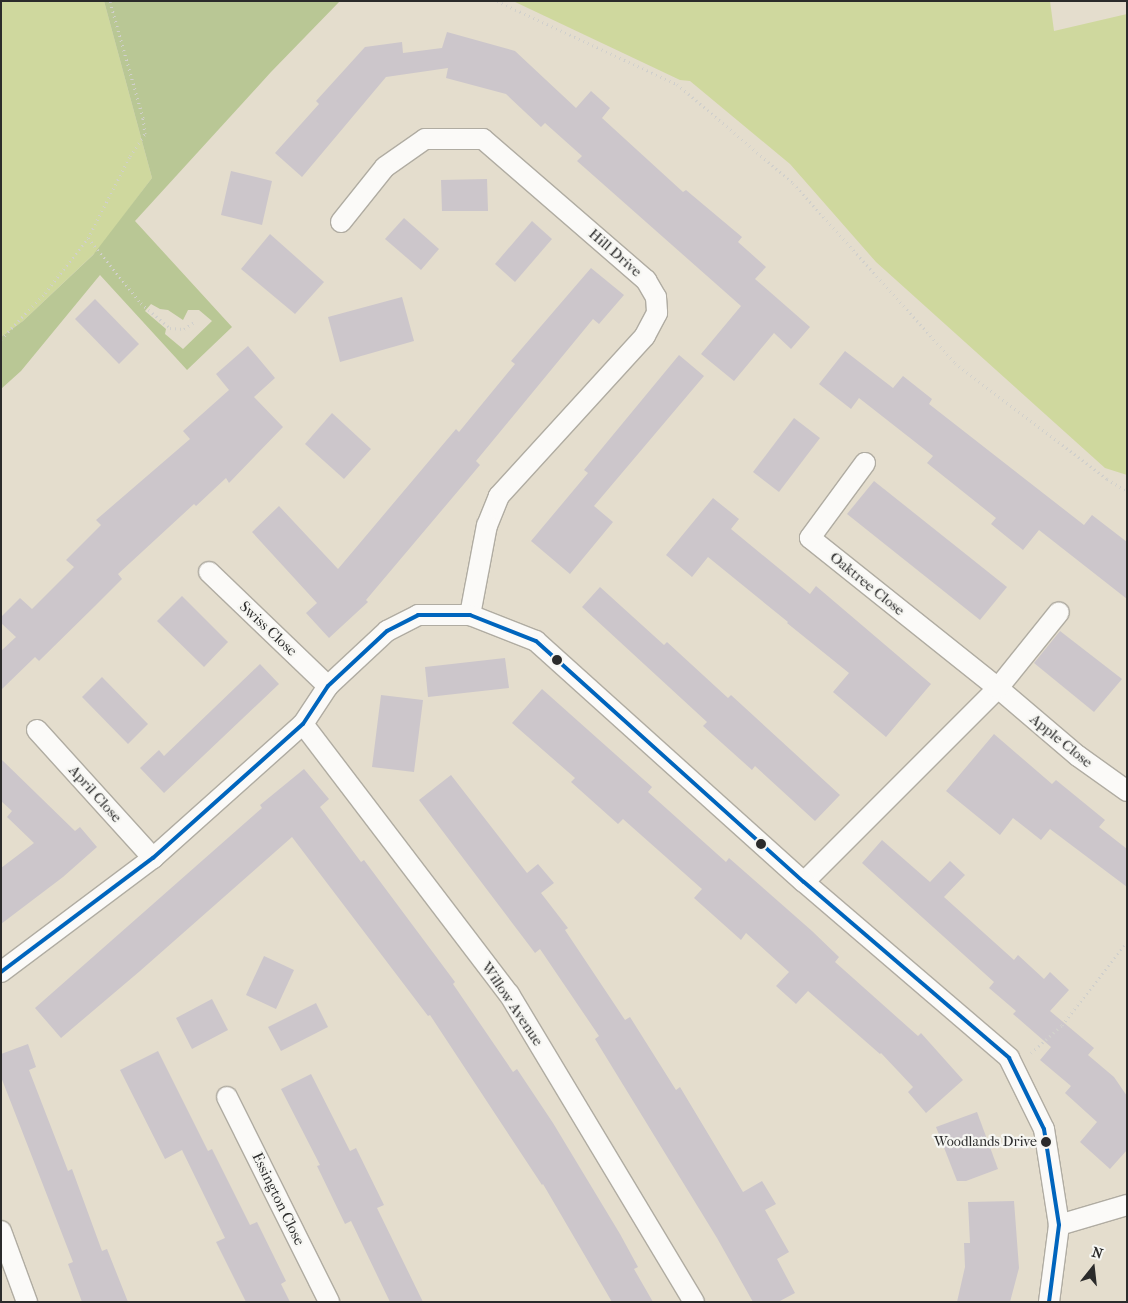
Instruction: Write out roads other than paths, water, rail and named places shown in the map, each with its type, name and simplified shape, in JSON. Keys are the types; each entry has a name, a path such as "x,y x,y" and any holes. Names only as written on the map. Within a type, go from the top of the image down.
{"street":[{"name":"Hill Drive","path":"341,222 385,167 425,139 483,139 646,280 656,297 657,313 645,336 499,496 487,525 470,615"},
{"name":"Oaktree Close","path":"865,463 810,538 998,688"},
{"name":"Swiss Close","path":"209,572 328,686"},
{"path":"804,882 998,688 1059,612"},
{"path":"1,972 153,858 303,724 328,686 387,631 418,615 470,615 536,641 804,882 1009,1058 1044,1129 1059,1225 1049,1302"},
{"name":"Apple Close","path":"998,688 1078,756 1127,791"},
{"name":"Willow Avenue","path":"303,724 509,994 694,1302"},
{"name":"April Close","path":"37,730 153,858"},
{"name":"Essington Close","path":"228,1097 329,1302"},
{"path":"1059,1225 1127,1205"},
{"path":"1,1231 8,1268 27,1302"}],"place":[{"name":"Woodlands Drive","path":"1046,1142"}]}
